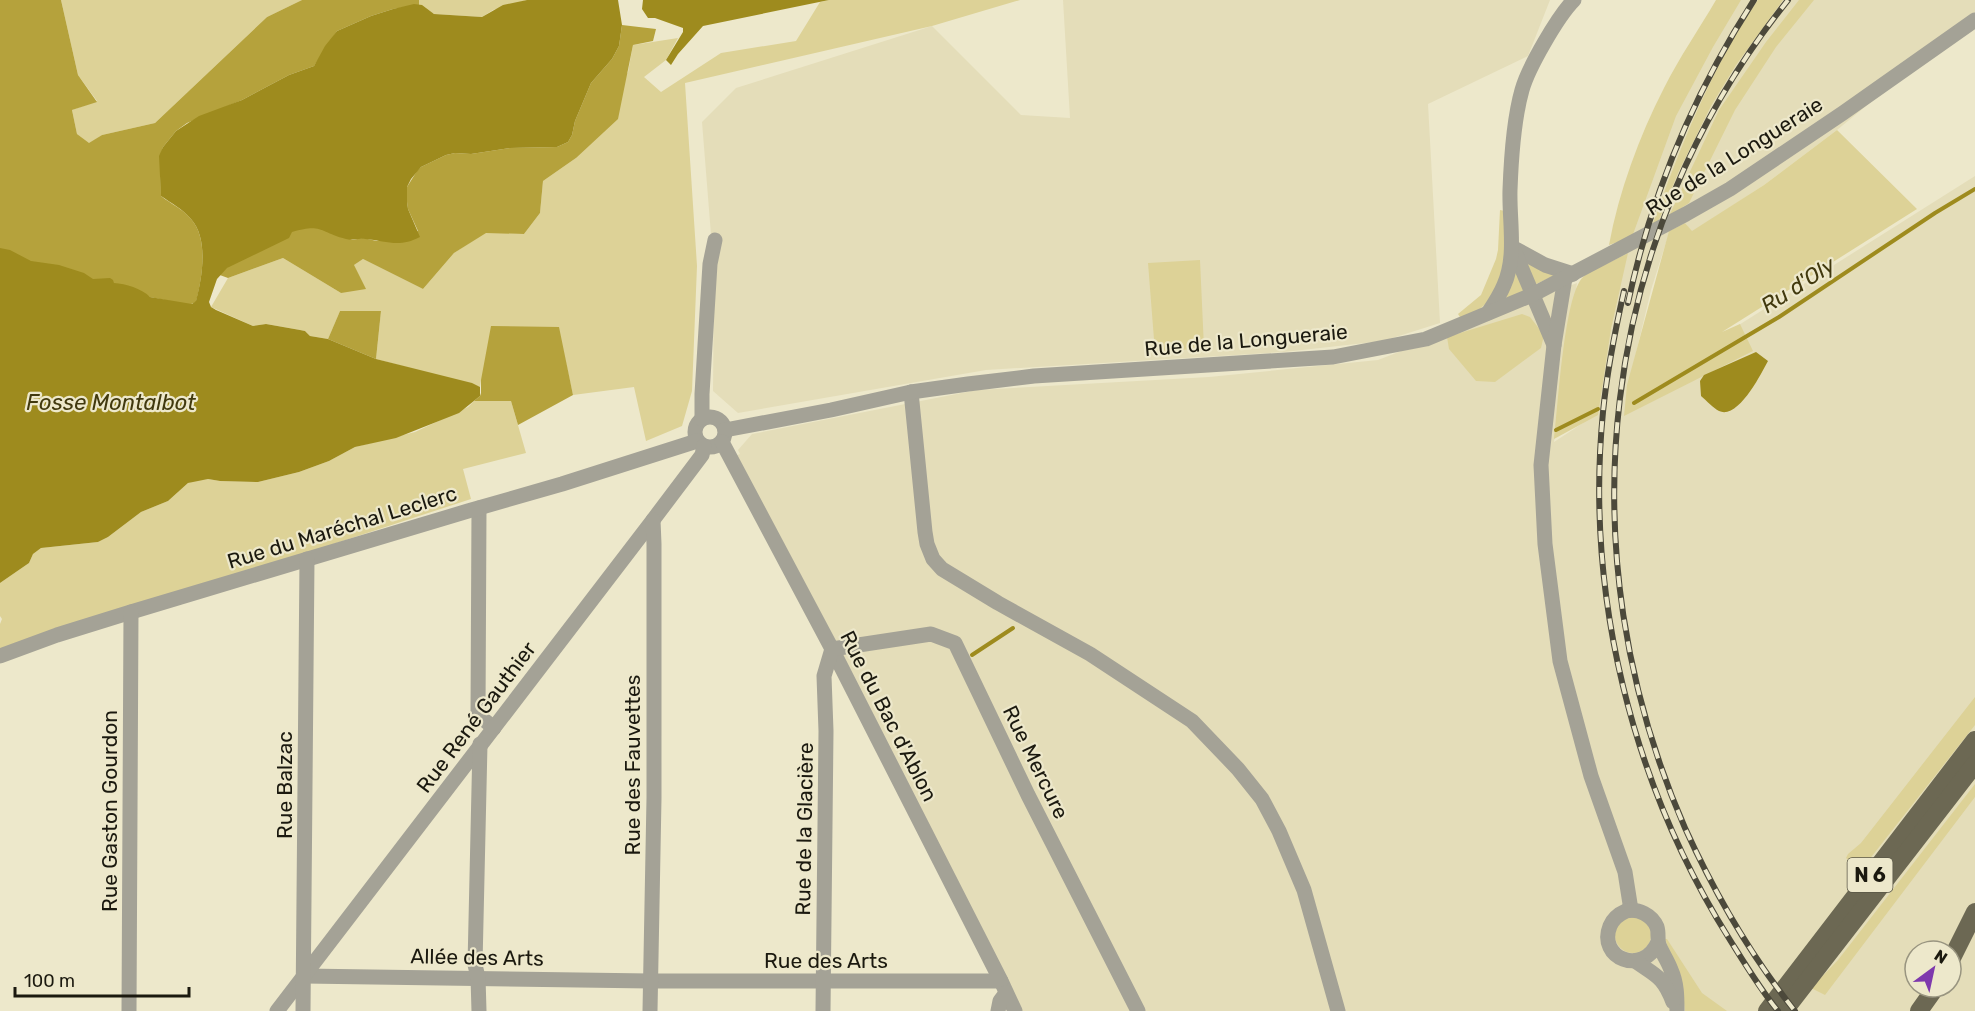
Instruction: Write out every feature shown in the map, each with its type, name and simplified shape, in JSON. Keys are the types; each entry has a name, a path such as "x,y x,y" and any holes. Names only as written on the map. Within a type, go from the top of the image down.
{"main road":[{"name":"N 6","path":"1767,1011 1975,740"},
{"name":"N 6","path":"1784,1011 1975,764"},
{"path":"1962,939 1975,912"}],"street":[{"path":"1488,313 1505,284 1512,247 1510,191 1514,139 1522,90 1541,48 1574,0"},
{"name":"Rue de la Longueraie","path":"723,436 911,392 1034,376 1333,357 1426,339 1532,295 1730,189 1844,113 1975,20"},
{"path":"702,419 710,264 715,240"},
{"path":"1512,247 1569,276 1554,345 1541,465 1545,544 1559,649 1591,776 1625,872 1631,910"},
{"path":"1512,247 1554,345"},
{"path":"911,392 925,532 933,559 942,569 1090,654 1192,721 1238,769 1262,799 1279,831 1304,890 1338,1011"},
{"path":"712,417 723,426 723,436 714,447 701,444 695,431 696,426 702,419 712,417"},
{"name":"Rue du Bac d'Ablon","path":"723,436 1015,1011"},
{"name":"Rue du Maréchal Leclerc","path":"0,656 131,612 701,444"},
{"name":"Rue René Gauthier","path":"277,1011 702,455 701,444"},
{"path":"479,508 478,715 494,728"},
{"name":"Rue des Fauvettes","path":"650,1011 654,798 653,520"},
{"name":"Rue Balzac","path":"303,1011 307,559"},
{"name":"Rue Gaston Gourdon","path":"129,1011 131,612"},
{"name":"Rue Mercure","path":"832,649 931,634 955,643 1028,795 1138,1011"},
{"name":"Rue de la Glacière","path":"823,1011 826,743 824,676 832,649"},
{"path":"825,693 847,679"},
{"path":"479,1011 478,977 475,965 480,744"},
{"path":"1658,942 1650,955 1635,961 1628,961 1614,953 1608,939 1608,930 1615,918 1631,910 1647,914 1653,920 1657,926 1658,942 1672,970 1677,991 1677,1011"},
{"path":"1635,961 1658,975 1667,987 1677,1011"},
{"name":"Allée des Arts","path":"304,976 650,981"},
{"name":"Rue des Arts","path":"650,981 823,981 1004,987"},
{"path":"998,1011 1004,987"}],"shaded area":[{"path":"0,0 61,0 78,75 97,102 72,110 77,134 89,143 102,135 155,123 267,17 302,0 419,0 419,5 393,9 337,31 314,66 289,75 242,100 187,123 176,131 163,147 160,157 161,196 181,209 191,219 197,227 202,248 202,270 196,302 189,305 150,297 0,253"},
{"path":"61,0 302,0 267,17 155,123 102,135 89,144 77,134 72,110 97,101 78,75"},
{"path":"419,0 527,0 493,10 482,17 434,14 419,5"},
{"path":"829,0 1020,0 932,26 685,83 697,266 692,391 682,426 646,441 634,387 573,395 558,327 481,380 480,387 376,359 381,311 340,311 328,339 310,336 305,331 266,324 253,326 211,307 228,278 283,258 341,293 354,265 363,259 423,289 454,253 486,232 524,234 540,213 543,181 576,158 628,72 633,45 678,38 666,60 644,77 661,92 721,53 796,41 820,2"},
{"path":"1063,0 1550,0 1528,56 1428,104 1440,323 1383,341 1284,352 986,370 738,413 713,391 714,272 702,122 736,88 932,26 1021,115 1070,118"},
{"path":"1716,0 1741,0 1676,116 1632,237 1609,245 1624,185 1646,126 1670,77"},
{"path":"1723,0 1975,0 1975,16 1837,130 1764,185 1692,232 1676,211 1651,290 1628,395 1975,176 1975,1011 1016,1011 729,458 740,454 738,450 752,434 977,390 1209,377 1378,360 1577,283 1554,442 1583,423 1585,388 1611,275 1651,149"},
{"path":"1758,0 1783,0 1736,65 1711,106 1678,173 1659,220 1652,226 1685,138 1711,80"},
{"path":"1799,0 1814,0 1776,47 1735,110 1689,203 1669,216 1719,110 1766,42"},
{"path":"622,25 656,29 653,41 633,45 618,119 576,158 543,181 540,213 524,234 486,233 454,253 423,289 363,259 354,265 366,289 341,293 283,258 228,278 217,274 244,256 301,225 322,226 352,240 363,238 377,241 418,231 408,209 407,187 421,167 446,155 510,148 557,147 568,142 591,83 612,59 619,46"},
{"path":"1837,130 1917,209 1722,332 1740,324 1753,351 1624,416 1627,385 1669,231 1685,223 1692,231 1764,185"},
{"path":"1500,210 1505,211 1504,260 1501,274 1489,300 1478,311 1462,320 1458,314 1481,295 1496,259"},
{"path":"1628,253 1611,329 1598,415 1554,439 1567,328 1576,288 1587,274"},
{"path":"1200,260 1204,348 1155,352 1148,263"},
{"path":"1525,261 1558,274 1534,285"},
{"path":"1515,266 1525,290 1507,300 1504,295"},
{"path":"340,311 381,311 376,359 328,339"},
{"path":"1522,314 1530,317 1544,335 1541,348 1495,382 1476,381 1449,349 1447,337"},
{"path":"491,326 559,327 573,395 518,425 511,401 474,401 481,393 481,380"},
{"path":"474,401 511,401 526,453 463,469 471,499 0,653 2,619 0,616 0,583 29,563 33,554 41,548 98,542 141,512 168,501 188,483 196,480 258,482 299,472 329,461 355,447 415,432 468,407"},
{"path":"1975,697 1975,725 1861,870 1846,858 1848,854 1861,843"},
{"path":"1975,784 1975,797 1825,995 1811,988 1838,960"},
{"path":"1633,917 1645,923 1651,935 1645,947 1633,953 1621,947 1615,935 1621,923"},
{"path":"1665,939 1702,993 1727,1011 1685,1011 1682,985"}],"water":[{"name":"Fosse Montalbot","path":"527,0 618,0 622,25 619,46 612,59 591,83 568,142 557,147 510,148 446,155 421,167 407,187 408,209 420,237 406,242 393,243 362,239 348,240 315,228 292,232 289,238 227,268 217,279 209,302 216,310 253,326 266,324 305,331 310,336 328,339 376,359 472,383 480,387 480,396 459,413 396,438 355,447 329,461 299,472 258,482 208,479 188,483 168,501 141,512 98,542 41,548 33,554 29,563 0,583 0,248 10,250 31,261 59,265 84,273 93,279 110,278 114,283 133,287 150,297 192,304 196,301 202,270 200,237 197,227 188,215 161,196 159,156 176,131 199,116 242,100 289,75 314,66 337,31 371,16 414,4 422,5 434,14 482,17 503,5"},
{"path":"643,0 829,0 703,26 671,65 666,60 683,32 683,28 655,18 648,18 642,9"},
{"path":"1756,352 1768,361 1748,394 1734,409 1726,412 1719,411 1701,396 1700,381 1704,375"}],"waterway":[{"name":"Ru d'Oly","path":"1634,403 1779,317 1975,189"},
{"name":"Ru d'Oly","path":"1556,430 1598,409"},
{"name":"Ru d'Oly","path":"972,655 1013,628"}],"railway":[{"path":"1628,303 1649,223 1677,146 1712,71 1754,0"},
{"path":"1788,0 1724,92 1675,190 1640,293 1620,399 1614,507 1623,615 1647,723 1685,828 1708,876 1734,923 1763,968 1795,1011"},
{"path":"1624,291 1603,412 1599,481 1601,550 1609,618 1623,686 1642,753 1666,817 1696,880 1741,958 1778,1011"}]}
